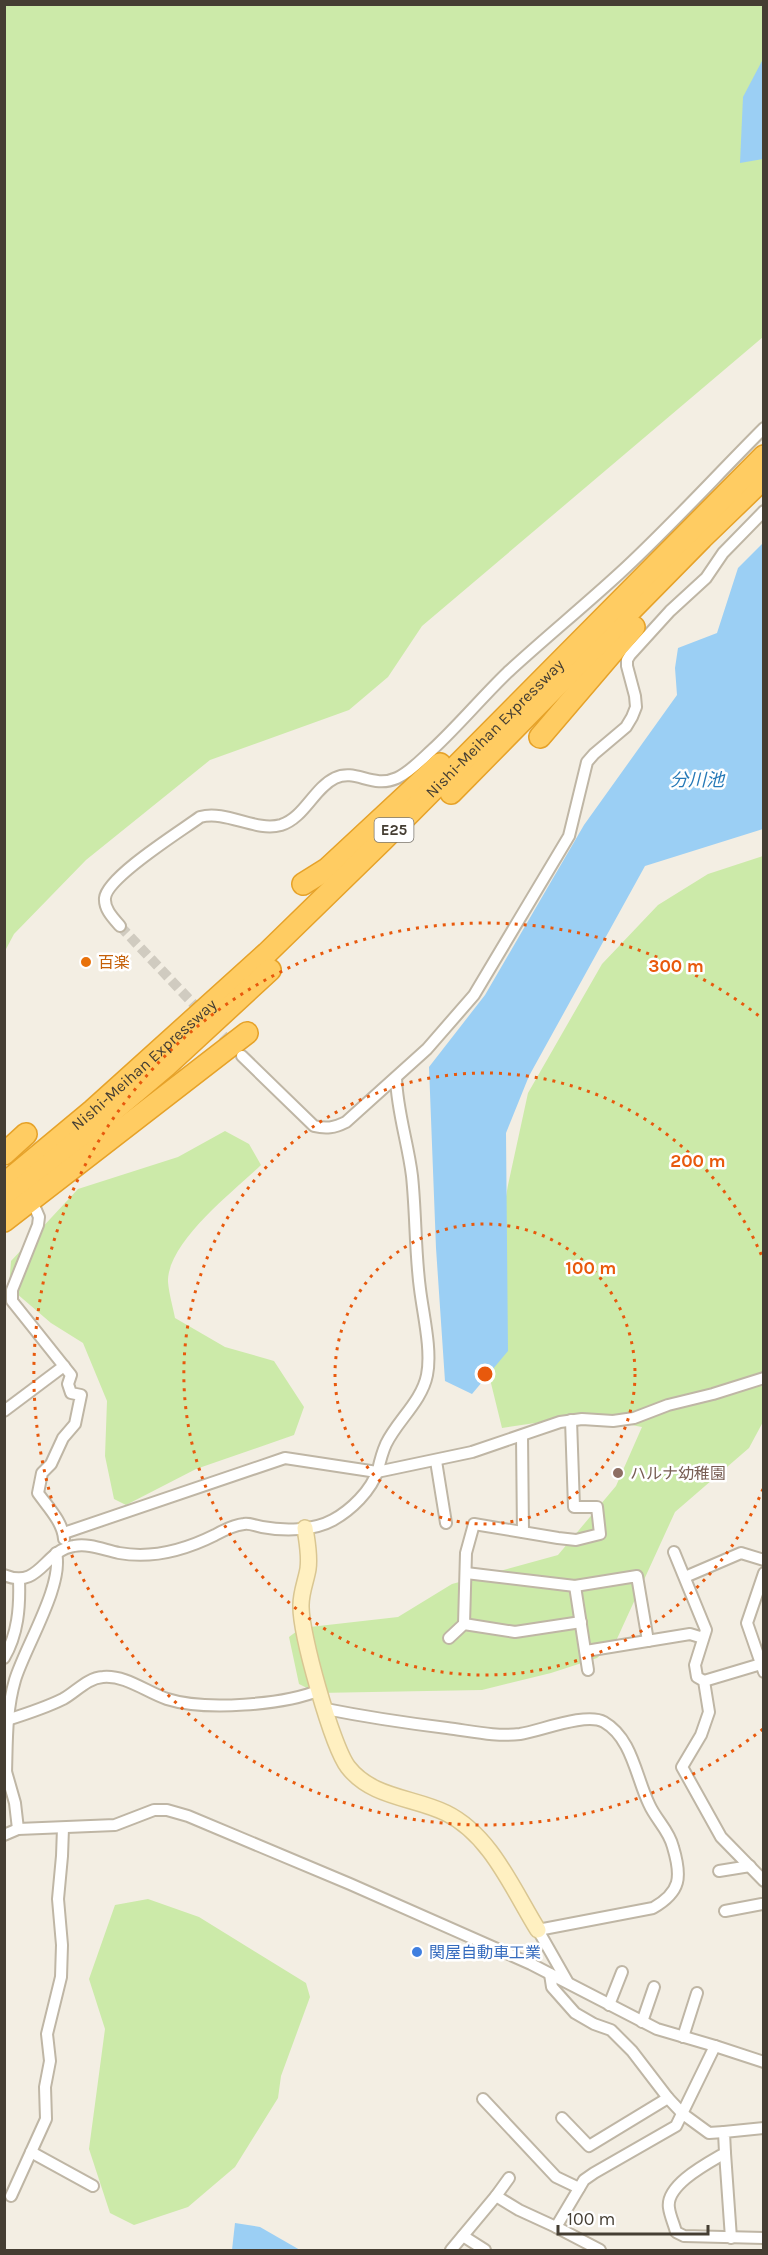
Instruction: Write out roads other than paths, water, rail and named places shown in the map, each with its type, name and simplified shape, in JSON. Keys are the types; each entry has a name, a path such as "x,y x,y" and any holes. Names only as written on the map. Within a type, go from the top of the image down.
{"highway":[{"name":"Nishi-Meihan Expressway","path":"4,1184 117,1089 267,953 383,840 764,456"},
{"name":"Nishi-Meihan Expressway","path":"4,1203 166,1066 279,962 395,849 764,478"},
{"path":"540,737 602,662 698,557 702,538"},
{"path":"303,884 327,869 490,718 586,624 599,622"},
{"path":"4,1221 247,1033"},
{"path":"4,1154 26,1134"}],"street":[{"path":"120,926 105,904 108,887 201,817 216,816 269,826 283,824 295,817 335,778 352,775 379,782 397,778 417,764 462,722 507,674 621,572 764,428"},
{"path":"242,1056 314,1126 325,1128 336,1127 346,1122 427,1049 474,995 559,856 569,836 587,762 626,728 632,717 636,707 627,666 630,655 670,610 706,578 723,553 764,511"},
{"path":"4,1575 19,1580 34,1574 61,1551 85,1545 120,1553 159,1554 191,1546 245,1523 281,1528 305,1528 320,1525 344,1512 365,1492 377,1472 381,1454 389,1438 423,1388 427,1375 428,1360 419,1281 412,1176 396,1078"},
{"path":"18,1829 15,1803 5,1770 7,1720 18,1672 51,1596 64,1533 54,1514 38,1493 42,1473 51,1464 63,1438 75,1424 81,1395 71,1393 68,1384 71,1375 8,1304 38,1225 39,1216 36,1210"},
{"path":"4,1411 64,1366"},
{"path":"64,1533 285,1458 377,1472 472,1452 571,1420 623,1420 764,1378"},
{"path":"450,1638 464,1624 466,1553 474,1524 576,1540 600,1534 597,1506 574,1507 571,1420"},
{"path":"522,1436 523,1532"},
{"path":"436,1461 446,1523"},
{"path":"305,1528 309,1562 302,1594 302,1619 320,1690 339,1750 348,1767 363,1781 382,1792 447,1814 478,1838 492,1855 569,1984"},
{"path":"674,1552 706,1630 695,1665 697,1677 704,1681 762,1668 759,1641 747,1623 763,1577"},
{"path":"685,1577 741,1553 764,1560"},
{"path":"465,1573 575,1586 637,1576 648,1641"},
{"path":"4,1658 16,1632 20,1598 19,1580"},
{"path":"575,1586 588,1670"},
{"path":"464,1624 515,1632 581,1622"},
{"path":"586,1651 690,1634 703,1638"},
{"path":"7,1720 64,1698 91,1680 102,1677 133,1684 167,1700 191,1703 281,1702 320,1690"},
{"path":"704,1681 709,1712 701,1735 682,1767 721,1837 764,1881"},
{"path":"326,1709 369,1718 486,1734 519,1734 576,1720 602,1720 618,1733 632,1758 649,1806 670,1836 678,1865 678,1877 672,1893 668,1899 653,1908 538,1930"},
{"path":"4,1835 18,1829 115,1825 154,1810 167,1810 188,1816 350,1884 550,1974 642,2022 683,2037 711,2056 764,2062"},
{"path":"11,2196 45,2119 46,2076 50,2061 47,2034 61,1977 62,1945 58,1899 63,1828"},
{"path":"719,1871 750,1866"},
{"path":"725,1911 763,1904"},
{"path":"609,2006 622,1972"},
{"path":"550,1974 552,1987 575,2013 594,2024 611,2030 632,2051 683,2114 710,2133 764,2128"},
{"path":"642,2022 654,1987"},
{"path":"683,2037 697,1993"},
{"path":"556,2227 584,2180 594,2172 676,2126 711,2056"},
{"path":"562,2118 589,2146 668,2098"},
{"path":"483,2099 556,2177 579,2188"},
{"path":"724,2132 730,2238"},
{"path":"31,2152 93,2186"},
{"path":"725,2153 686,2178 672,2192 668,2206 676,2232 684,2236 764,2238"},
{"path":"451,2250 509,2178"},
{"path":"496,2196 519,2211 556,2227 595,2249"},
{"path":"463,2236 485,2250"}],"water":[{"path":"763,59 763,159 740,163 743,97"},
{"name":"分川池","path":"763,543 763,829 645,866 529,1076 506,1133 508,1351 472,1394 445,1381 436,1248 429,1067 485,995 584,825 677,695 675,668 678,648 717,633 738,568"},
{"path":"235,2223 260,2227 300,2250 232,2250"}],"tunnel":[{"path":"120,926 233,1046"}],"place":[{"name":"百楽","path":"86,962"},
{"name":"ハルナ幼稚園","path":"618,1473"},
{"name":"関屋自動車工業","path":"417,1952"}]}
